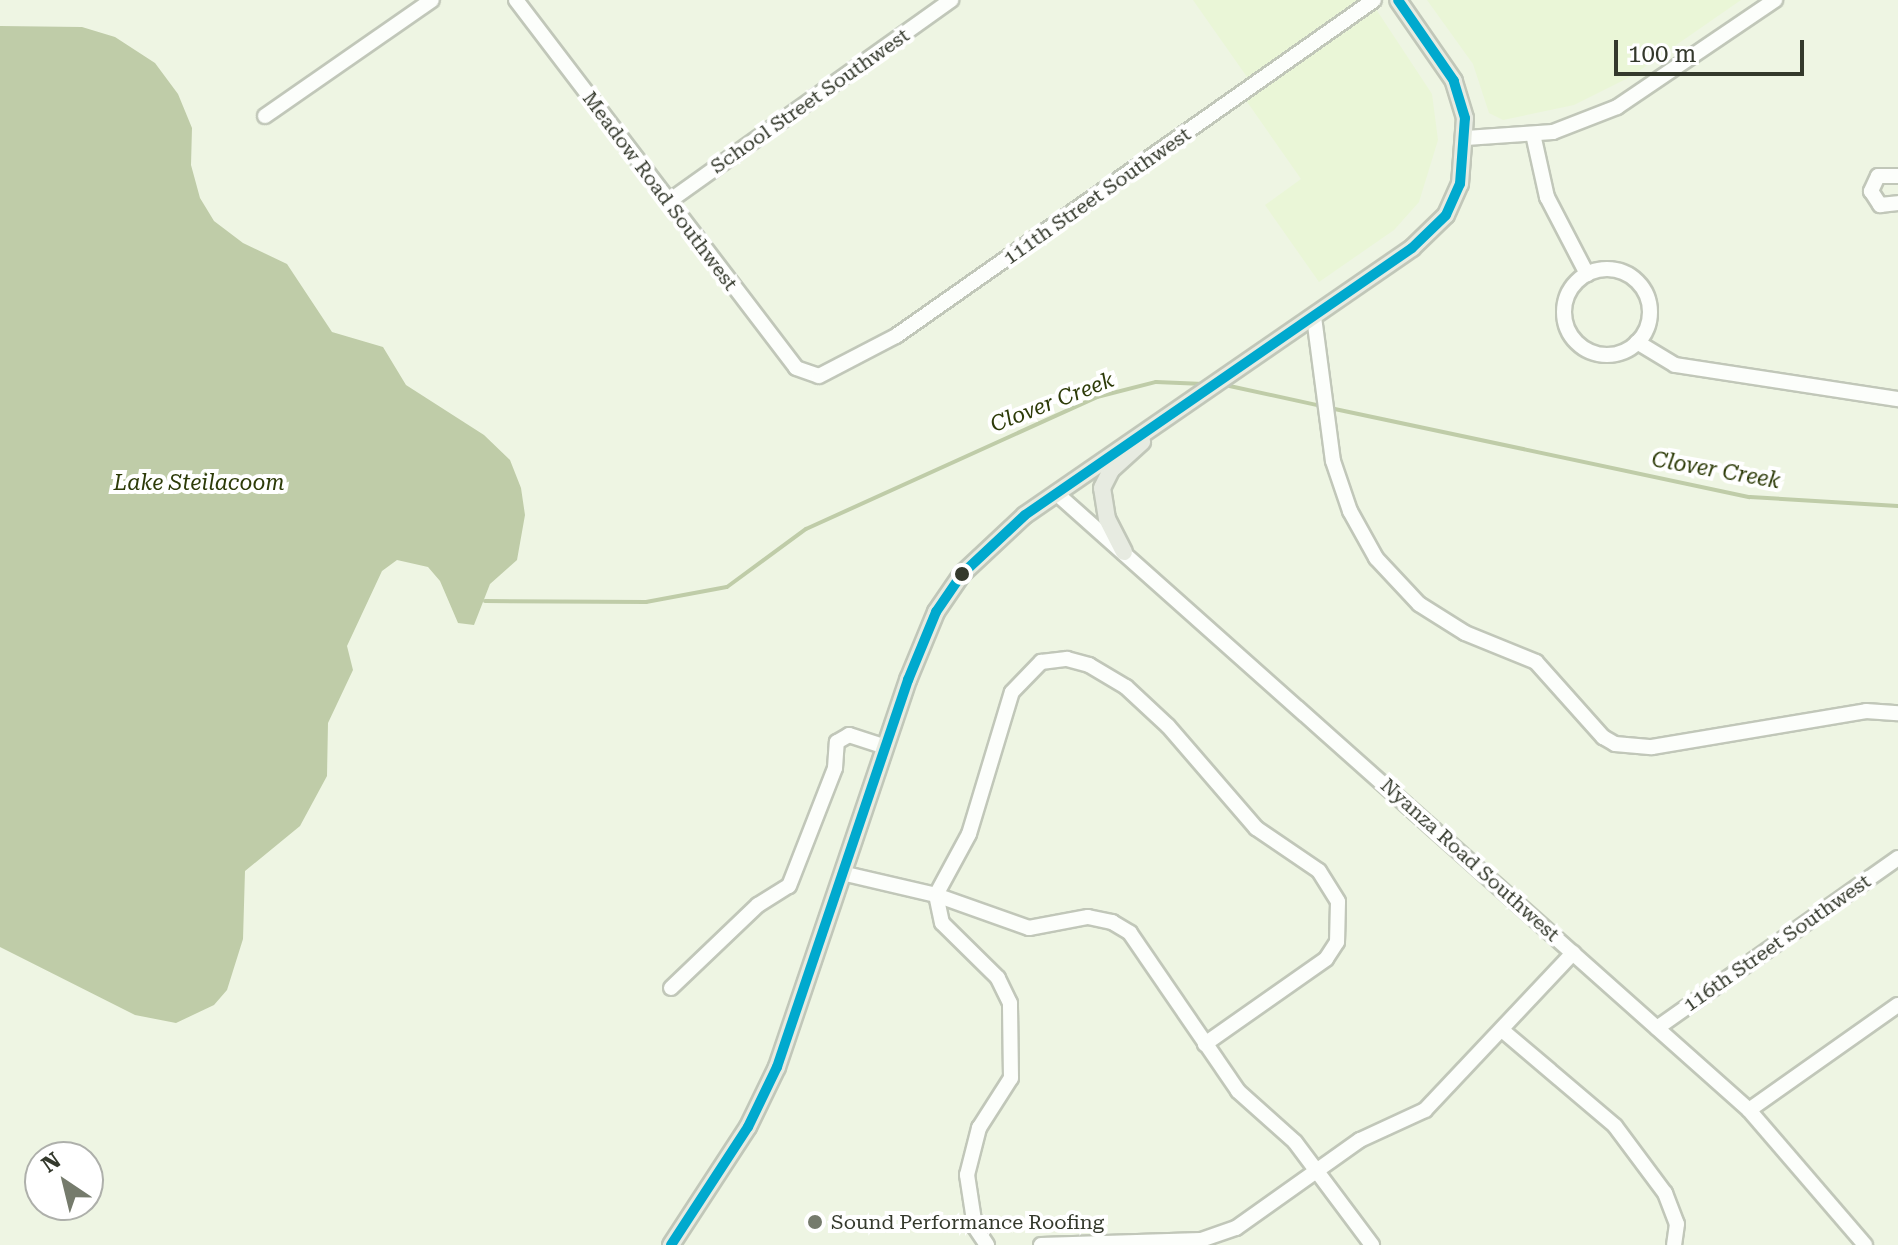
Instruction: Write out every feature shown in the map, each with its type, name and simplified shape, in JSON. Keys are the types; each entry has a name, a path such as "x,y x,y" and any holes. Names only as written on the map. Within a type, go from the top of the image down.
{"main road":[{"path":"671,1245 707,1196 764,1096 846,874 885,747 944,599 997,538 1056,493 1314,317 1435,229 1460,184 1466,138 1454,81 1398,0"},
{"path":"1124,552 1107,519 1102,488 1111,470 1171,412"}],"street":[{"path":"265,116 432,0"},
{"name":"Meadow Road Southwest","path":"516,0 796,368 811,375"},
{"name":"School Street Southwest","path":"668,202 951,0"},
{"name":"111th Street Southwest","path":"811,375 837,369 896,336 1374,0"},
{"path":"1466,138 1533,134 1572,127 1617,107 1775,0"},
{"path":"1533,134 1547,197 1587,274"},
{"path":"1898,176 1878,176 1871,191 1880,205 1898,203"},
{"path":"1615,270 1639,283 1650,309 1637,342 1605,355 1579,345 1564,321 1567,294 1587,274 1615,270"},
{"path":"1314,317 1326,428 1350,511 1396,585 1465,633 1536,662 1593,729 1615,744 1652,747 1852,713 1898,713"},
{"path":"1637,342 1675,365 1898,399"},
{"name":"Nyanza Road Southwest","path":"1056,493 1749,1110 1865,1245"},
{"path":"987,1245 975,1227 967,1175 979,1128 1011,1078 1010,1003 998,978 942,923 936,895 969,834 1007,706 1023,677 1041,662 1067,659 1102,672 1168,726 1256,828 1319,871 1338,902 1337,942 1326,959 1205,1044"},
{"path":"671,988 758,905 789,886 835,768 837,742 849,735 885,747"},
{"name":"116th Street Southwest","path":"1657,1028 1898,858"},
{"path":"846,874 936,895 1029,928 1088,917 1112,922 1130,933 1245,1099 1319,1170 1372,1245"},
{"path":"1041,1245 1222,1236 1360,1140 1425,1110 1573,953"},
{"path":"1749,1110 1898,1005"},
{"path":"1502,1030 1615,1126 1665,1193 1677,1224 1674,1245"}],"shaded area":[{"path":"1193,0 1370,0 1432,94 1438,140 1419,202 1394,230 1319,282 1265,205 1301,179 1236,86 1247,77"},
{"path":"1427,0 1741,0 1630,77 1574,105 1503,120 1489,113 1473,64"}],"water":[{"name":"Lake Steilacoom","path":"0,26 82,27 115,37 155,63 178,94 192,128 191,165 200,198 214,221 243,243 287,264 332,332 383,347 406,385 484,435 510,460 521,488 525,515 517,560 490,584 474,625 458,623 440,581 428,567 397,560 382,571 347,646 353,670 328,723 327,776 300,826 245,871 243,939 227,990 214,1005 176,1023 135,1015 0,947"}],"waterway":[{"name":"Clover Creek","path":"485,601 646,602 727,587 806,529 1097,397 1156,382 1204,384"},
{"name":"Clover Creek","path":"1225,385 1321,406"},
{"name":"Clover Creek","path":"1330,408 1750,497 1898,506"}],"transit line":[{"path":"671,1245 748,1127 777,1067 908,680 936,612 962,574 1025,515 1412,248 1446,215 1460,184 1465,118 1454,81 1398,0"}],"place":[{"name":"Sound Performance Roofing","path":"815,1222"}]}
